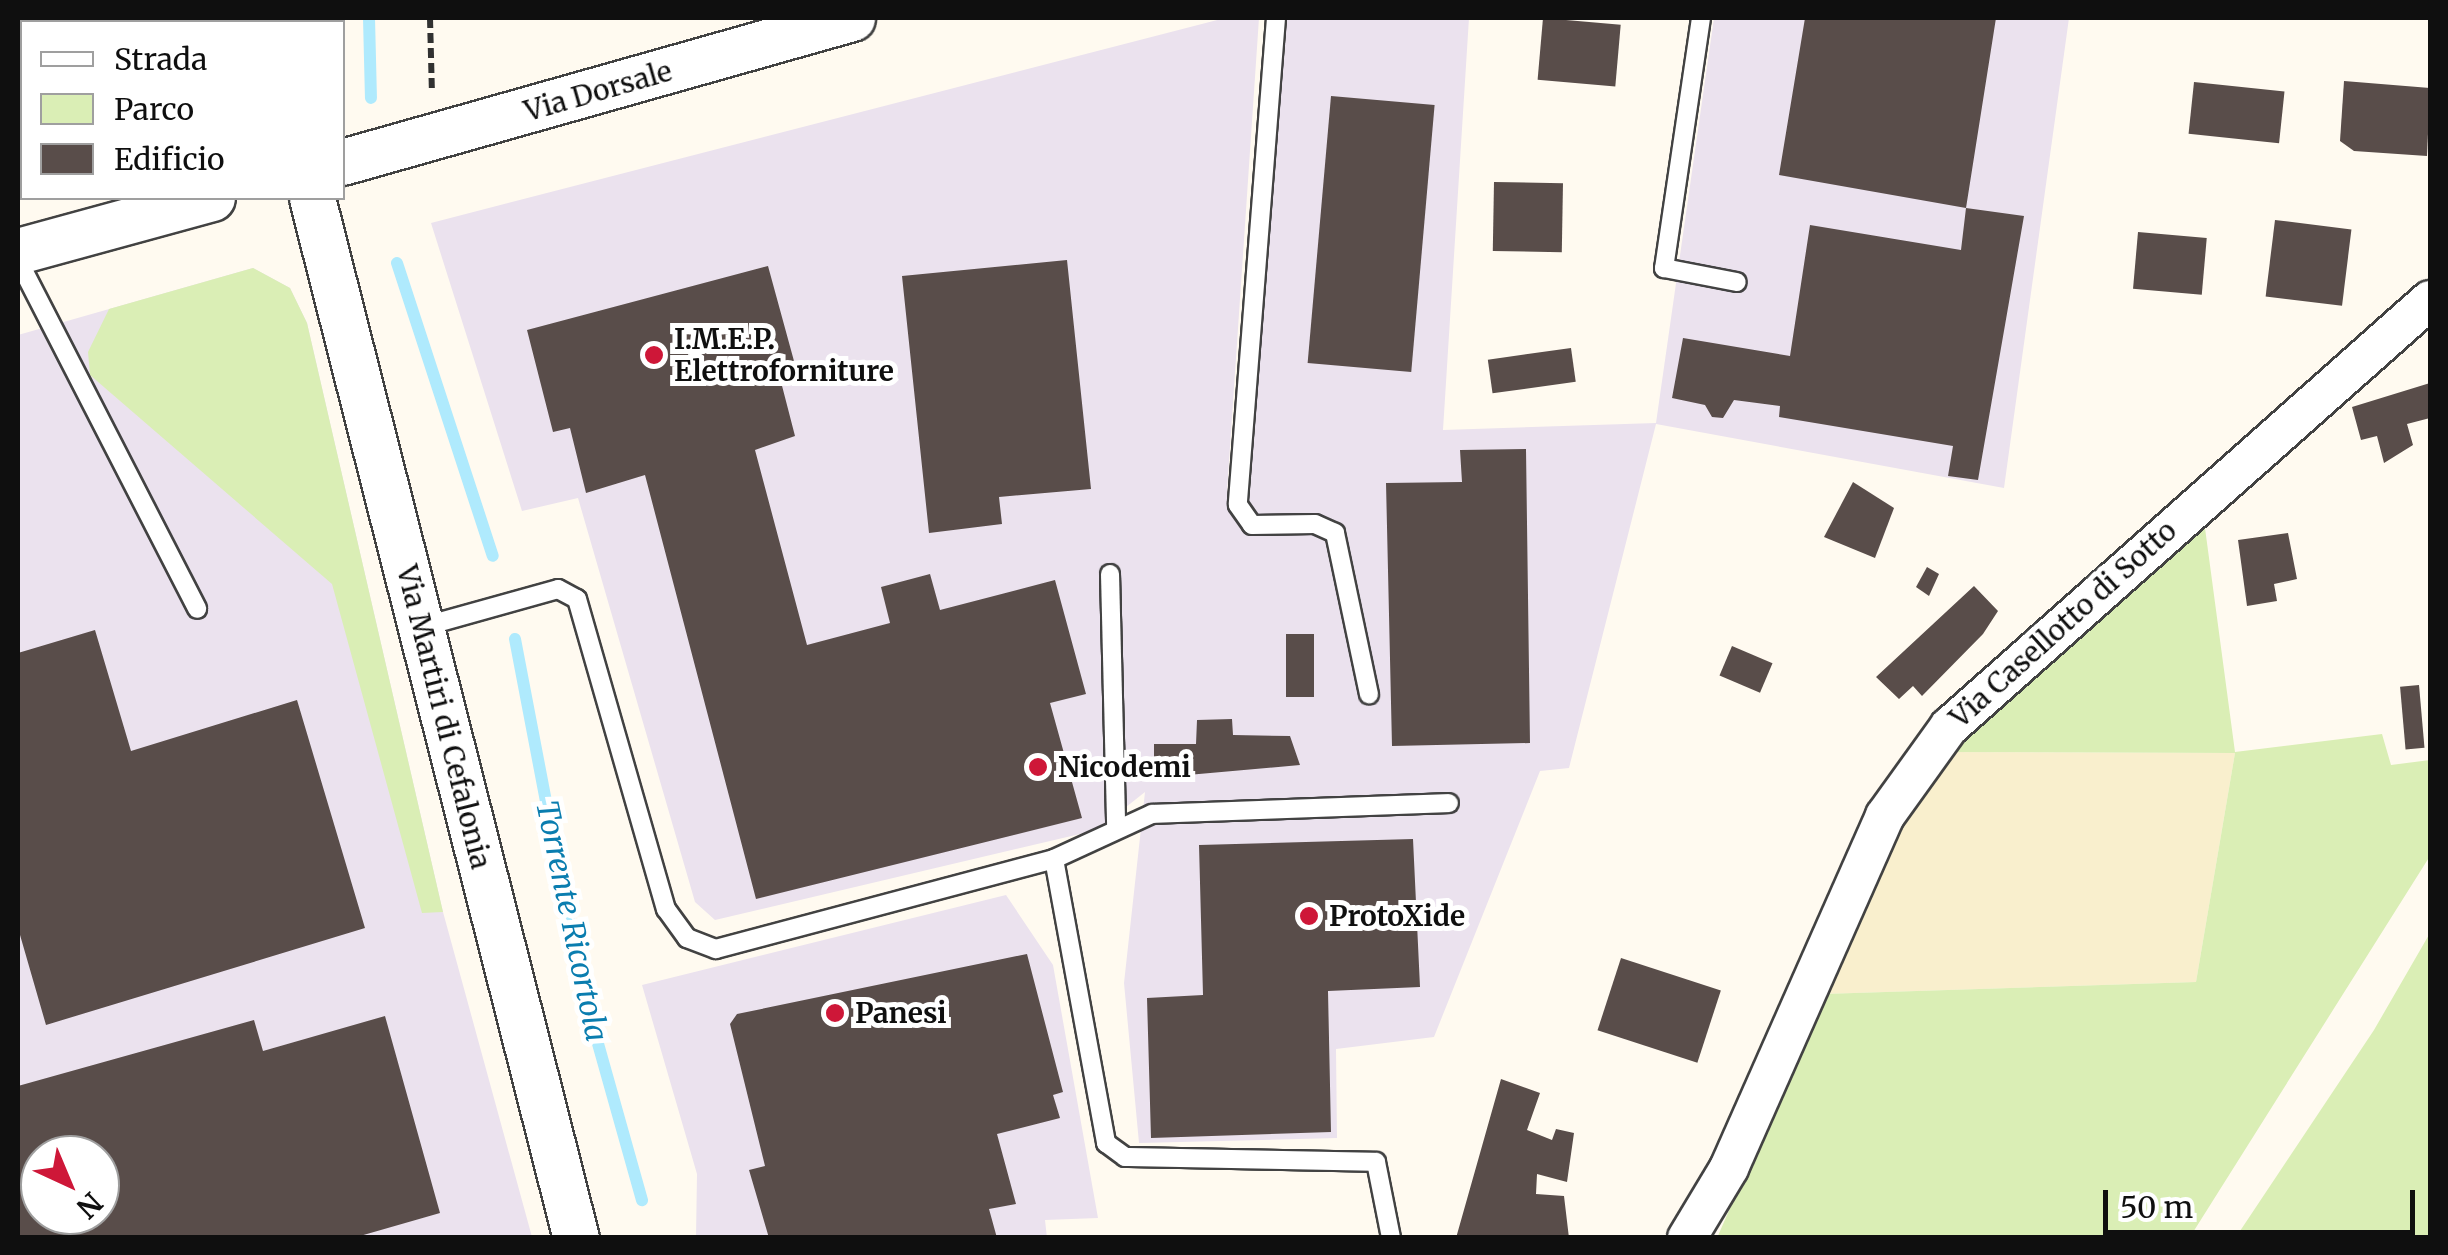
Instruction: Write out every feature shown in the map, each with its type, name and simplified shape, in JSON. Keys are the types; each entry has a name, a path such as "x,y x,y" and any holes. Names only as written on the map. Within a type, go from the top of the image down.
{"street":[{"name":"Via Dorsale","path":"345,161 435,139 852,18"},
{"path":"18,251 205,200"},
{"name":"Via Martiri di Cefalonia","path":"313,200 576,1238"},
{"name":"Via Casellotto di Sotto","path":"1688,1238 1729,1168 1885,816 1949,727 2430,300"}],"lane":[{"path":"1276,18 1238,505 1252,525 1315,524 1335,533 1370,694"},
{"path":"1701,18 1664,268 1736,282"},
{"path":"18,260 197,609"},
{"path":"1110,574 1116,827"},
{"path":"422,627 558,589 576,598 666,909 687,938 716,948 1054,858 1152,814 1449,803"},
{"path":"1054,858 1106,1143 1125,1157 1376,1162 1391,1238"}],"path":[{"path":"430,18 435,139"}],"shaded area":[{"path":"1225,18 1259,18 1227,491 1249,484 1287,18 1469,18 1443,430 1656,423 1714,18 2069,18 2004,488 1656,424 1569,768 1540,771 1434,1037 1336,1049 1337,1138 1139,1143 1124,983 1145,792 1097,830 715,920 695,902 578,498 522,511 431,223"},
{"path":"253,268 290,288 307,323 443,912 532,1237 18,1238 18,335"},
{"path":"1942,752 2235,753 2196,982 1823,994 1872,865"},
{"path":"1006,895 1053,965 1098,1218 1045,1220 1047,1238 696,1237 697,1174 642,985"}],"green space":[{"path":"253,268 290,288 307,323 443,912 422,913 332,584 90,375 88,352 109,309"},
{"path":"2205,528 2235,752 2382,734 2391,765 2430,760 2430,856 2190,1237 1717,1238 1823,994 2196,982 2235,753 1942,752 2024,673"},
{"path":"2430,933 2430,1237 2236,1237 2374,1030"}],"building":[{"path":"18,18 52,20 20,20 18,86"},
{"path":"1543,18 1621,25 1615,87 1538,80"},
{"path":"1805,18 1996,18 1966,208 1779,175"},
{"path":"2344,81 2430,88 2427,156 2354,151 2340,141"},
{"path":"2194,82 2285,92 2279,143 2189,134"},
{"path":"1331,96 1435,105 1411,372 1308,363"},
{"path":"1494,182 1563,183 1562,252 1493,251"},
{"path":"1966,208 2024,216 1978,480 1948,476 1953,446 1779,417 1780,406 1734,400 1723,418 1712,417 1705,405 1672,398 1683,338 1790,356 1810,225 1961,250"},
{"path":"2275,220 2351,229 2342,306 2266,296"},
{"path":"2138,232 2207,238 2202,295 2133,289"},
{"path":"1067,260 1091,489 999,497 1002,524 929,533 902,276"},
{"path":"768,266 797,372 780,378 795,436 755,450 807,645 890,623 881,587 930,574 940,610 1055,580 1086,694 1050,703 1082,818 756,899 645,475 586,493 570,428 553,432 527,330"},
{"path":"1571,348 1576,382 1493,393 1488,360"},
{"path":"2430,383 2430,418 2407,424 2413,445 2384,463 2377,436 2361,440 2352,407"},
{"path":"1526,449 1530,743 1392,746 1386,483 1462,482 1460,450"},
{"path":"1853,482 1894,508 1875,558 1824,537"},
{"path":"2288,533 2297,579 2274,584 2277,601 2247,606 2238,540"},
{"path":"1927,567 1939,574 1929,596 1916,587"},
{"path":"1974,586 1998,611 1983,634 1922,696 1913,686 1899,699 1876,677"},
{"path":"95,630 131,751 297,700 365,928 46,1025 18,928 18,653"},
{"path":"1286,634 1314,634 1314,697 1286,697"},
{"path":"1732,646 1773,663 1760,693 1719,675"},
{"path":"2419,685 2424,748 2406,749 2400,687"},
{"path":"1232,719 1233,735 1290,736 1300,765 1154,778 1154,744 1196,744 1197,720"},
{"path":"1413,839 1420,987 1328,991 1331,1132 1151,1138 1147,998 1203,995 1199,845"},
{"path":"1027,954 1063,1092 1053,1095 1060,1118 997,1134 1016,1204 989,1209 997,1238 769,1238 749,1170 765,1166 730,1024 737,1014"},
{"path":"1621,958 1721,990 1697,1063 1598,1030"},
{"path":"385,1016 440,1213 353,1238 18,1238 18,1086 254,1020 263,1051"},
{"path":"1501,1079 1540,1093 1527,1130 1552,1140 1556,1129 1574,1133 1567,1182 1537,1174 1536,1194 1564,1196 1569,1238 1456,1238"}],"waterway":[{"name":"Torrente Ricortola","path":"369,18 371,98"},
{"name":"Torrente Ricortola","path":"397,263 493,556"},
{"name":"Torrente Ricortola","path":"515,639 579,976 642,1200"}],"place":[{"name":"I.M.E.P. Elettroforniture","path":"654,355"},
{"name":"Nicodemi","path":"1038,767"},
{"name":"ProtoXide","path":"1309,916"},
{"name":"Panesi","path":"835,1013"}]}
